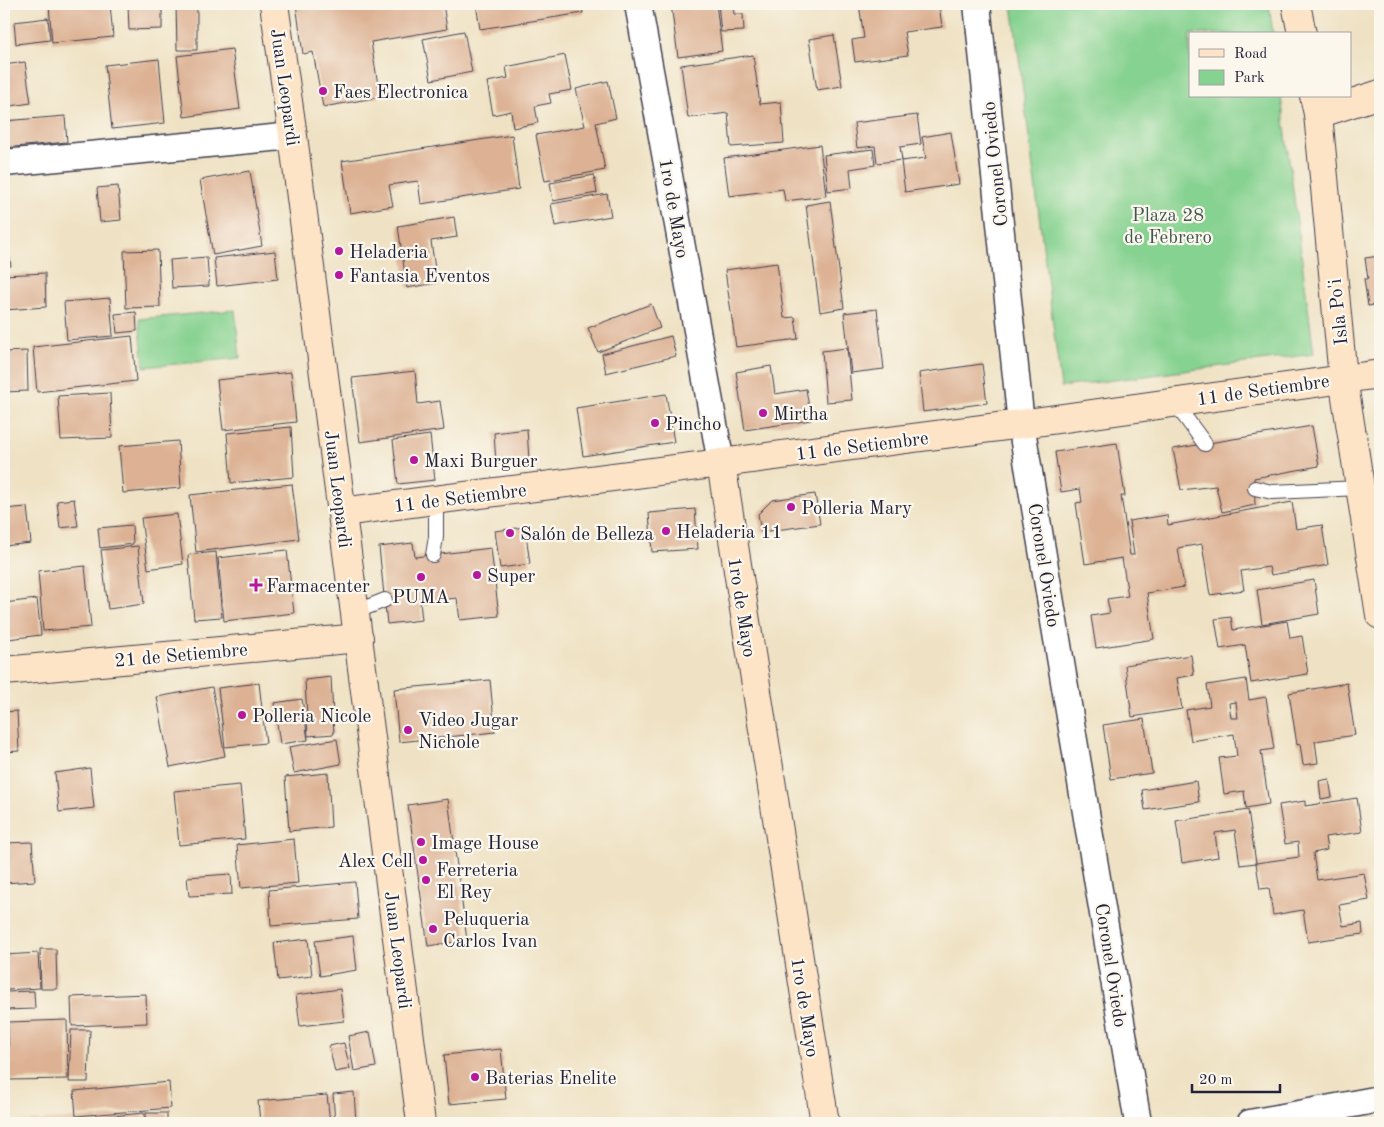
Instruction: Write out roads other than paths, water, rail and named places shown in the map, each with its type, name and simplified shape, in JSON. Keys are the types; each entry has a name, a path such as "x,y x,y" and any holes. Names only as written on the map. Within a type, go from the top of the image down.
{"main road":[{"name":"Juan Leopardi","path":"274,4 293,136 421,1123"},
{"path":"1296,4 1302,32"},
{"path":"1316,105 1380,94"},
{"name":"Isla Po'i","path":"1316,105 1343,378 1380,616"},
{"name":"11 de Setiembre","path":"342,512 1022,424 1380,374"},
{"name":"1ro de Mayo","path":"721,463 825,1123"},
{"name":"21 de Setiembre","path":"4,671 357,625"}],"street":[{"name":"1ro de Mayo","path":"638,4 721,463"},
{"name":"Coronel Oviedo","path":"977,4 1022,424 1138,1123"},
{"path":"4,163 293,136"},
{"path":"1250,1123 1380,1100"}],"lane":[{"path":"1174,402 1205,444"},
{"path":"1254,488 1272,492 1360,488"},
{"path":"433,554 436,537 436,500"},
{"path":"357,625 385,600"}],"place":[{"name":"Faes Electronica","path":"323,91"},
{"name":"Heladeria","path":"339,251"},
{"name":"Fantasia Eventos","path":"339,275"},
{"name":"Mirtha","path":"763,413"},
{"name":"Pincho","path":"655,423"},
{"name":"Maxi Burguer","path":"414,460"},
{"name":"Polleria Mary","path":"791,507"},
{"name":"Heladeria 11","path":"666,531"},
{"name":"Salón de Belleza","path":"510,533"},
{"name":"Super","path":"477,575"},
{"name":"PUMA","path":"421,577"},
{"name":"Farmacenter","path":"256,585"},
{"name":"Polleria Nicole","path":"242,715"},
{"name":"Video Jugar Nichole","path":"408,730"},
{"name":"Image House","path":"421,842"},
{"name":"Alex Cell","path":"423,860"},
{"name":"Ferreteria El Rey","path":"426,880"},
{"name":"Peluqueria Carlos Ivan","path":"433,929"},
{"name":"Baterias Enelite","path":"475,1077"}],"park label":[{"name":"Plaza 28 de Febrero","path":"1168,225"}]}
